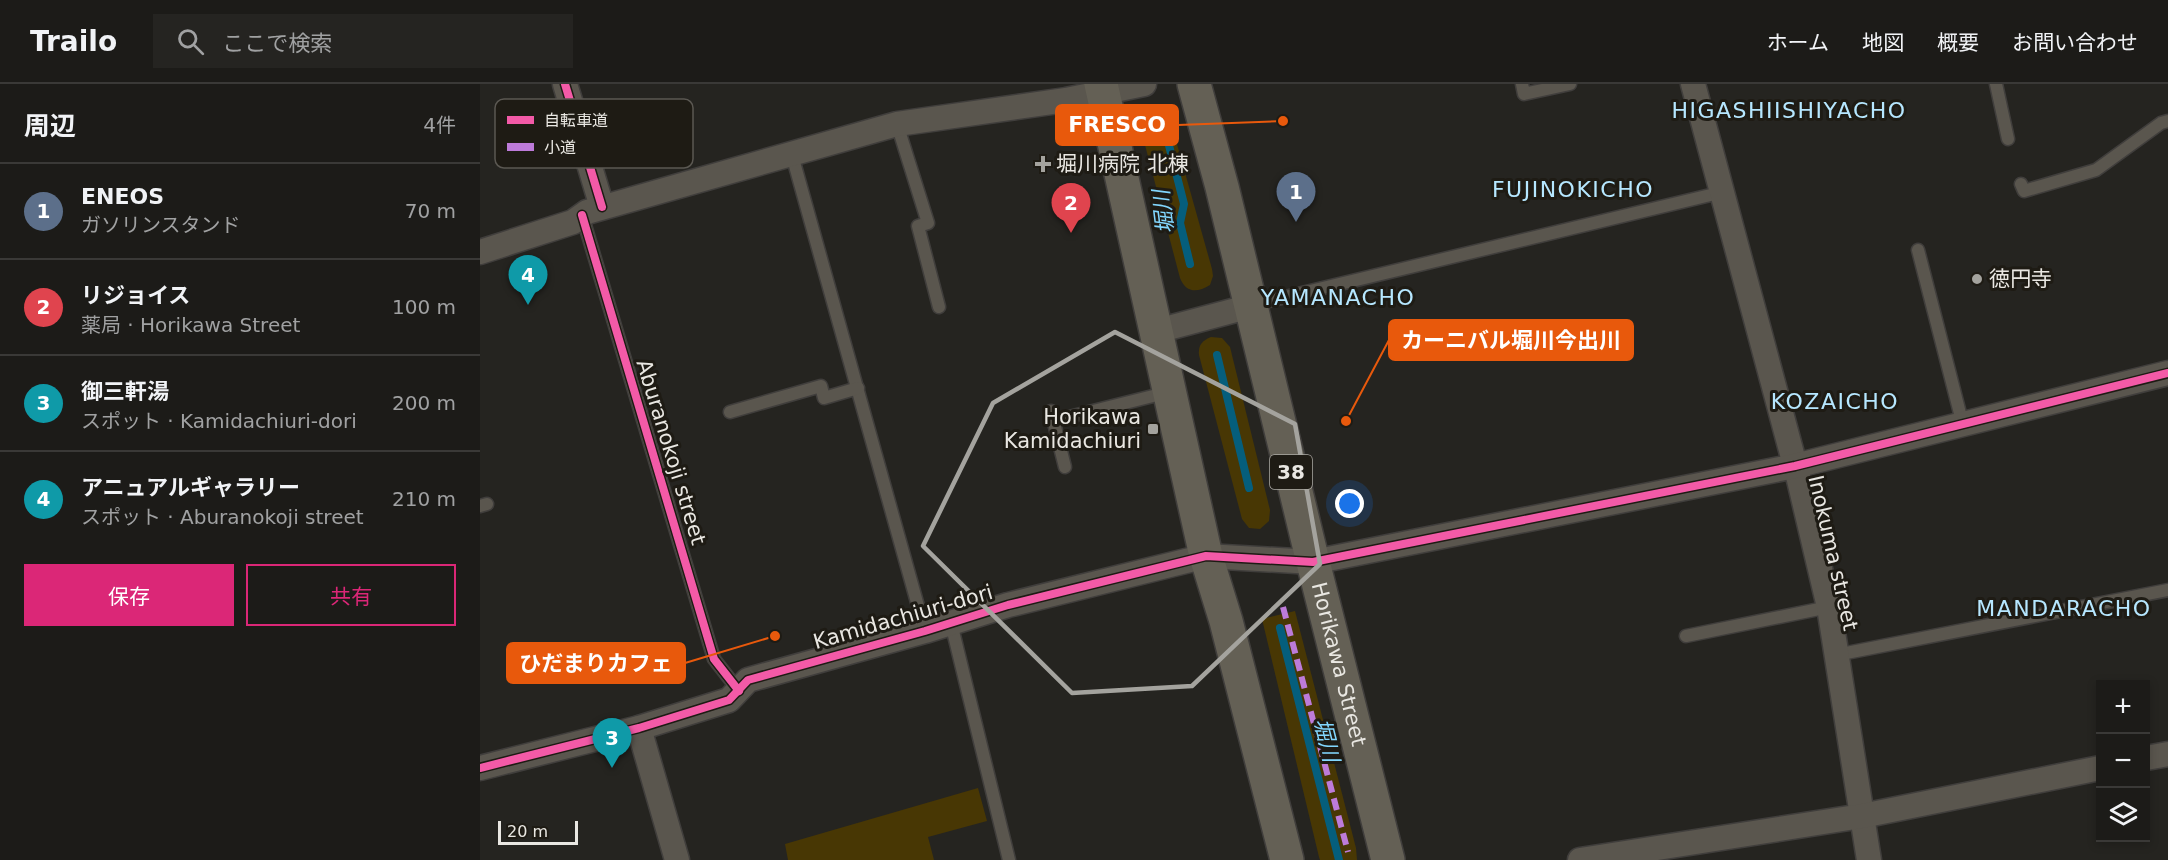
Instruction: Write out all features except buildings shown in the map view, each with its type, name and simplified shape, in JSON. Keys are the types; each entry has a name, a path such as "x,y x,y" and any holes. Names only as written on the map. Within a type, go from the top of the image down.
{"main road":[{"name":"Horikawa Street","path":"1194,84 1388,860"},
{"path":"1102,89 1206,556 1226,621 1287,860"}],"street":[{"name":"Aburanokoji street","path":"565,84 568,99"},
{"path":"480,252 573,222 592,211 897,124 1016,108 1102,89 1144,84"},
{"name":"Inokuma street","path":"1698,85 1829,607 1869,860"},
{"name":"Aburanokoji street","path":"583,168 592,211"},
{"path":"1157,330 1251,306"},
{"name":"Kamidachiuri-dori","path":"480,768 639,728 729,700 748,680 926,631 1008,605 1206,556 1313,562 1795,466 2168,373"},
{"path":"639,728 677,860"},
{"path":"2150,757 2168,754"},
{"path":"1580,860 1863,816 2096,769"}],"lane":[{"path":"1522,84 1524,94 1570,84"},
{"path":"1996,84 2008,139"},
{"path":"2021,184 2024,191 2096,170 2162,123 2168,122"},
{"path":"897,124 928,223 918,226 939,307"},
{"path":"792,155 926,631"},
{"path":"1251,306 1723,192"},
{"name":"Aburanokoji street","path":"592,211 714,659 739,691"},
{"path":"1918,250 1963,425"},
{"path":"730,412 821,386 824,398 858,388"},
{"path":"1065,467 1052,416 1171,392"},
{"path":"1836,655 2168,590"},
{"path":"1686,636 1829,607"},
{"path":"951,623 1009,860"}],"highlighted area":[{"path":"1115,332 1295,424 1320,564 1192,686 1072,693 923,546 993,403"}],"shaded area":[{"path":"1152,105 1159,106 1168,112 1212,269 1213,276 1210,285 1201,289 1192,290 1185,287 1180,278 1140,126 1142,112"},
{"path":"1211,337 1222,338 1230,347 1270,510 1269,521 1260,529 1249,528 1242,519 1199,355 1201,344"},
{"path":"1295,611 1356,848 1357,860 1320,860 1319,857 1262,619"},
{"path":"978,788 987,821 928,837 934,860 788,860 785,844"}],"waterway":[{"name":"堀川","path":"1163,122 1184,204 1180,223 1190,264"},
{"name":"堀川","path":"1217,355 1249,488"},
{"name":"堀川","path":"1280,628 1339,860"}],"marked path":[{"path":"1283,607 1348,852"}],"cycle path":[{"path":"565,84 570,99"},
{"path":"590,168 602,207"},
{"path":"582,215 714,659 739,691"},
{"path":"480,768 639,728 729,700 748,680 925,631 1008,605 1206,556 1313,562 1795,466 2168,373"}],"place":[{"name":"FRESCO","path":"1283,121"},
{"name":"堀川病院 北棟","path":"1043,164"},
{"name":"ENEOS","path":"1296,222"},
{"name":"リジョイス","path":"1071,233"},
{"name":"徳円寺","path":"1977,279"},
{"name":"アニュアルギャラリー","path":"528,305"},
{"name":"カーニバル堀川今出川","path":"1346,421"},
{"name":"Horikawa Kamidachiuri","path":"1153,429"},
{"name":"ひだまりカフェ","path":"775,636"},
{"name":"御三軒湯","path":"612,768"}],"district":[{"name":"HIGASHIISHIYACHO","path":"1789,110"},
{"name":"FUJINOKICHO","path":"1573,189"},
{"name":"YAMANACHO","path":"1338,297"},
{"name":"KOZAICHO","path":"1835,401"},
{"name":"MANDARACHO","path":"2064,608"}]}
